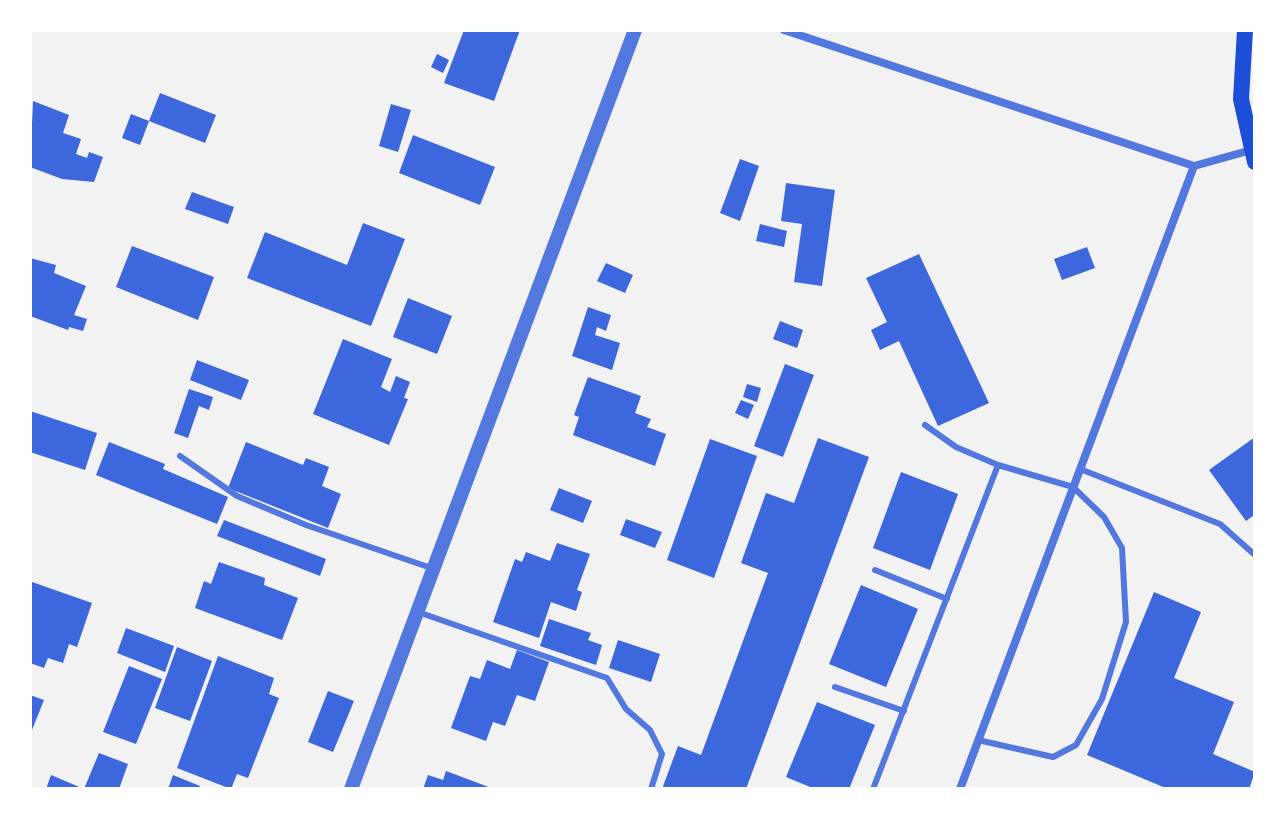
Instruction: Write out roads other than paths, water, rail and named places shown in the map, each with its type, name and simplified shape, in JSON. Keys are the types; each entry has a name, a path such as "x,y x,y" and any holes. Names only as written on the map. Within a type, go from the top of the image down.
{"main road":[{"path":"1245,30 1241,99 1253,153"}],"street":[{"path":"351,789 635,30"},
{"path":"784,30 1194,166 1253,153"},
{"path":"960,789 1194,166"}],"lane":[{"path":"925,425 956,447 998,465 1073,487 1104,517 1122,548 1126,622 1102,699 1076,745 1053,757 978,740"},
{"path":"180,456 237,496 306,525 434,569"},
{"path":"873,789 998,465"},
{"path":"1080,469 1220,524 1255,555"},
{"path":"875,570 947,599"},
{"path":"418,612 607,678 626,709 650,730 662,754 651,789"},
{"path":"835,687 904,711"}]}
